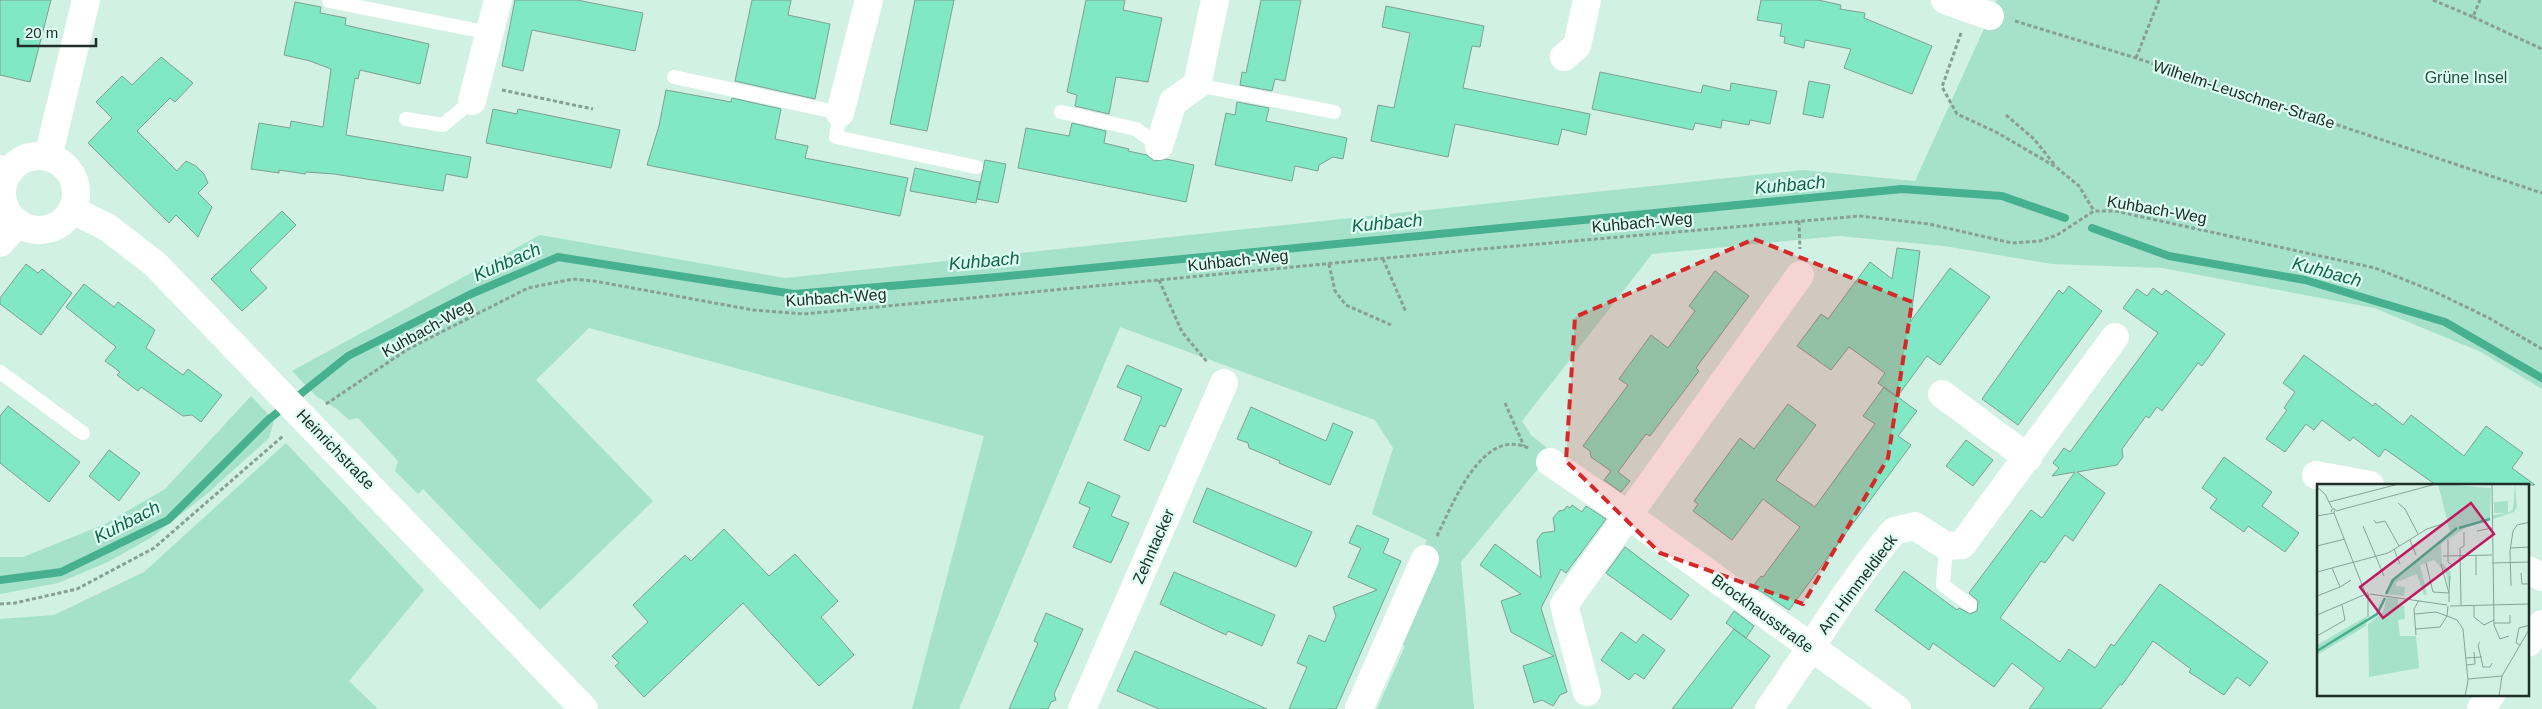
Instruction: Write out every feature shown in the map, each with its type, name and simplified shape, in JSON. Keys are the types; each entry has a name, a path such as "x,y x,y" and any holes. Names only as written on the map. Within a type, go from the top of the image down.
{"street":[{"path":"48,157 86,0"},
{"path":"474,93 498,0"},
{"path":"840,113 869,0"},
{"path":"1159,146 1173,102 1197,85 1215,0"},
{"path":"1564,57 1577,46 1588,0"},
{"path":"30,157 48,157 60,162 70,172 75,190 72,210 62,222 48,229 33,229 18,223 10,216 4,206 4,171 30,157"},
{"name":"Heinrichstraße","path":"72,210 107,227 155,264 305,417 584,709"},
{"path":"0,243 18,223"},
{"path":"1586,692 1564,605 1800,274"},
{"path":"1946,546 1962,545 2028,458 2115,337"},
{"name":"Zehntacker","path":"1082,709 1224,383"},
{"path":"1942,394 2028,458"},
{"name":"Brockhausstraße","path":"1550,462 1629,516 1897,709"},
{"path":"2316,475 2365,484"},
{"name":"Am Himmeldieck","path":"1769,709 1795,673 1810,647 1894,530 1915,526 1946,546"},
{"path":"1359,709 1425,559"},
{"path":"2530,571 2542,577"},
{"path":"2530,640 2542,624"},
{"path":"2481,709 2490,696"}],"lane":[{"path":"329,1 490,33"},
{"path":"674,78 840,113 836,137 976,167"},
{"path":"1197,85 1334,112"},
{"path":"406,119 443,125 474,93"},
{"path":"1061,112 1136,129 1159,146"},
{"path":"0,372 83,433"},
{"path":"1946,546 1944,586 1970,605"}],"path":[{"path":"2136,58 2159,0"},
{"path":"2432,0 2540,48 2542,52"},
{"path":"2473,17 2480,0"},
{"path":"1963,6 1942,87 1958,114 1996,132 2056,167 2079,186 2094,211"},
{"name":"Wilhelm-Leuschner-Straße","path":"1963,6 2136,58 2542,193"},
{"path":"474,93 593,109"},
{"path":"2006,115 2034,139 2056,167"},
{"name":"Kuhbach-Weg","path":"0,604 15,603 77,589 154,548 305,417 408,349 528,288 565,280 594,280 753,310 804,314 1383,258 1860,216 1929,224 2012,243 2040,241 2058,235 2094,211 2115,211 2375,268 2433,290 2489,318 2542,349"},
{"path":"1383,258 1406,312"},
{"path":"1329,264 1335,291 1346,304 1391,325"},
{"path":"1159,280 1182,332 1224,383"},
{"path":"1505,404 1524,446"},
{"path":"1425,559 1462,487 1481,460 1507,444 1524,446 1550,462"}],"highlighted area":[{"path":"1754,239 1912,302 1888,458 1803,604 1660,553 1566,461 1575,317"}],"green space":[{"name":"Grüne Insel","path":"1997,0 2542,0 2542,389 2481,352 2374,308 2162,268 2052,264 1944,246 1839,236 1652,254 1522,421 1531,435 1552,452 1461,562 1474,709 1377,709 1405,646 1382,635 1427,540 1372,514 1393,448 1375,420 1120,327 959,709 912,709 984,436 589,328 536,380 653,501 540,610 423,489 418,494 395,471 398,461 358,418 349,420 338,410 316,396 292,371 540,235 785,278 1803,170 1915,181"},
{"path":"251,396 274,420 269,438 208,493 152,537 108,562 58,583 0,594 0,557 23,557 105,524 165,489"},
{"path":"286,443 424,590 349,681 378,709 0,709 0,619 54,615 144,572"}],"building":[{"path":"0,0 51,0 30,82 0,75"},
{"path":"515,0 577,0 643,13 635,51 532,30 523,71 502,66"},
{"path":"752,0 791,0 788,15 830,24 815,99 735,81"},
{"path":"915,0 954,0 927,131 890,124"},
{"path":"1086,0 1125,0 1123,10 1162,18 1148,82 1116,77 1109,114 1075,106 1077,95 1067,92"},
{"path":"1261,0 1301,0 1285,81 1275,79 1272,91 1240,85 1242,72 1246,73"},
{"path":"1761,0 1818,0 1841,5 1840,9 1865,13 1864,18 1932,46 1912,94 1844,68 1851,49 1805,40 1804,48 1784,43 1785,37 1780,36 1782,24 1757,20"},
{"path":"295,2 321,7 320,13 346,18 345,25 429,44 420,84 360,70 358,79 355,78 346,135 471,157 467,178 446,174 443,191 334,174 306,172 305,174 279,170 279,173 251,169 259,123 290,128 291,121 323,127 331,69 310,61 284,55"},
{"path":"1386,6 1484,26 1480,47 1472,46 1463,88 1590,114 1586,135 1562,129 1558,145 1455,124 1448,157 1371,141 1378,105 1394,108 1410,33 1382,27"},
{"path":"161,57 193,83 175,102 170,98 137,131 177,171 186,161 196,166 204,174 208,183 198,193 212,207 198,237 176,215 169,223 88,143 112,118 96,102 122,76 132,85"},
{"path":"1600,72 1701,93 1703,85 1730,91 1731,83 1777,91 1770,124 1750,120 1749,125 1722,120 1721,128 1695,123 1693,130 1592,109"},
{"path":"1809,81 1830,85 1823,118 1803,114"},
{"path":"666,90 731,102 732,98 781,109 775,139 808,146 805,158 908,178 900,216 647,165 659,126"},
{"path":"1237,102 1269,108 1266,121 1347,138 1343,159 1333,157 1319,165 1318,171 1295,166 1292,181 1215,165 1226,113 1235,115"},
{"path":"493,109 517,114 518,109 620,130 611,168 486,143"},
{"path":"1072,123 1106,131 1104,143 1147,155 1154,161 1166,159 1194,165 1186,202 1018,168 1026,128 1069,136"},
{"path":"985,160 1006,164 998,203 977,199"},
{"path":"915,168 980,182 976,203 910,191"},
{"path":"282,211 296,225 250,270 267,288 242,311 211,279"},
{"path":"1897,248 1920,251 1910,322 1950,268 1990,297 1940,365 1927,356 1897,397 1878,383 1885,373 1849,347 1831,370 1797,346 1821,314 1828,319 1870,262 1892,279"},
{"path":"26,264 38,273 42,269 72,293 41,335 0,304 0,298"},
{"path":"1715,271 1749,296 1696,368 1699,371 1650,436 1646,434 1618,472 1630,481 1621,492 1604,480 1611,471 1591,457 1590,451 1583,446 1628,385 1619,379 1651,335 1668,348 1695,311 1689,306"},
{"path":"84,284 114,307 118,302 155,330 146,348 183,375 188,369 222,395 201,422 192,415 183,416 141,387 138,391 117,375 120,372 105,361 116,347 66,307"},
{"path":"2069,286 2102,311 2018,425 1982,399 2059,290 2063,294"},
{"path":"2153,288 2162,295 2166,290 2225,334 2202,366 2198,363 2162,411 2157,407 2149,418 2146,416 2122,449 2123,457 2117,465 2077,472 2105,493 2073,541 2065,535 2045,563 2041,561 2000,618 2060,662 2069,649 2095,668 2111,644 2114,646 2160,584 2268,662 2250,686 2237,677 2224,695 2189,672 2191,669 2153,641 2122,685 2120,684 2101,709 2029,709 2044,688 2012,663 1994,687 1933,643 1929,650 1875,610 1904,571 1957,610 1959,608 1970,614 1977,611 1978,601 1969,593 2031,510 2042,518 2075,472 2052,476 2059,468 2053,463 2064,448 2070,452 2158,333 2123,308 2137,289 2147,296"},
{"path":"2304,355 2373,406 2375,403 2403,425 2411,415 2464,456 2486,426 2523,453 2512,468 2535,485 2435,484 2385,449 2379,457 2353,437 2350,441 2322,420 2314,430 2306,424 2285,452 2266,439 2287,410 2284,408 2295,392 2283,383"},
{"path":"1127,365 1182,389 1165,427 1160,425 1149,451 1124,440 1142,397 1117,387"},
{"path":"1884,387 1917,411 1898,436 1911,445 1789,610 1753,586 1761,576 1763,577 1800,527 1763,499 1732,540 1693,511 1698,504 1694,501 1740,438 1754,449 1788,404 1816,425 1776,480 1815,507 1875,424 1863,416"},
{"path":"8,406 80,462 49,502 0,463 0,416"},
{"path":"1251,407 1326,441 1333,423 1353,432 1330,485 1279,463 1280,461 1249,448 1248,443 1237,439"},
{"path":"1966,440 1993,460 1973,486 1946,466"},
{"path":"109,450 140,473 119,501 89,476"},
{"path":"2224,457 2272,492 2262,506 2299,533 2285,552 2248,526 2244,532 2210,508 2217,499 2202,488"},
{"path":"1088,482 1120,496 1111,516 1129,523 1111,563 1073,547 1090,508 1079,503"},
{"path":"1207,488 1312,532 1296,567 1193,522"},
{"path":"1572,505 1582,512 1586,506 1606,519 1566,573 1561,569 1541,608 1567,692 1560,695 1553,706 1542,700 1534,703 1523,666 1554,656 1511,632 1501,601 1521,594 1480,565 1495,544 1541,578 1537,540 1542,533 1555,531 1553,518 1559,511 1564,510 1567,506 1570,508"},
{"path":"1357,525 1389,539 1383,553 1401,561 1336,709 1289,709 1307,667 1297,663 1309,635 1325,642 1336,616 1333,607 1377,590 1348,577 1361,548 1349,543"},
{"path":"724,529 769,576 795,554 838,601 821,617 854,655 819,686 743,603 644,697 615,666 619,663 612,656 648,622 633,605 685,555 691,561"},
{"path":"1625,547 1689,595 1671,620 1606,573"},
{"path":"1174,572 1275,615 1262,646 1228,631 1226,635 1160,604"},
{"path":"1734,611 1754,626 1746,638 1726,623"},
{"path":"1046,613 1083,629 1054,694 1056,700 1051,702 1048,709 1009,709 1038,643 1034,641"},
{"path":"1734,629 1770,656 1731,709 1672,709"},
{"path":"1621,632 1636,643 1643,634 1665,650 1644,679 1635,673 1629,680 1601,660"},
{"path":"1135,651 1267,709 1159,709 1117,691"}],"waterway":[{"name":"Kuhbach","path":"0,580 61,572 168,520 268,420 348,356 471,294 558,257 794,294 997,277 1902,189 2002,196 2065,218"},
{"name":"Kuhbach","path":"2092,228 2169,256 2305,280 2445,322 2542,378"}]}
